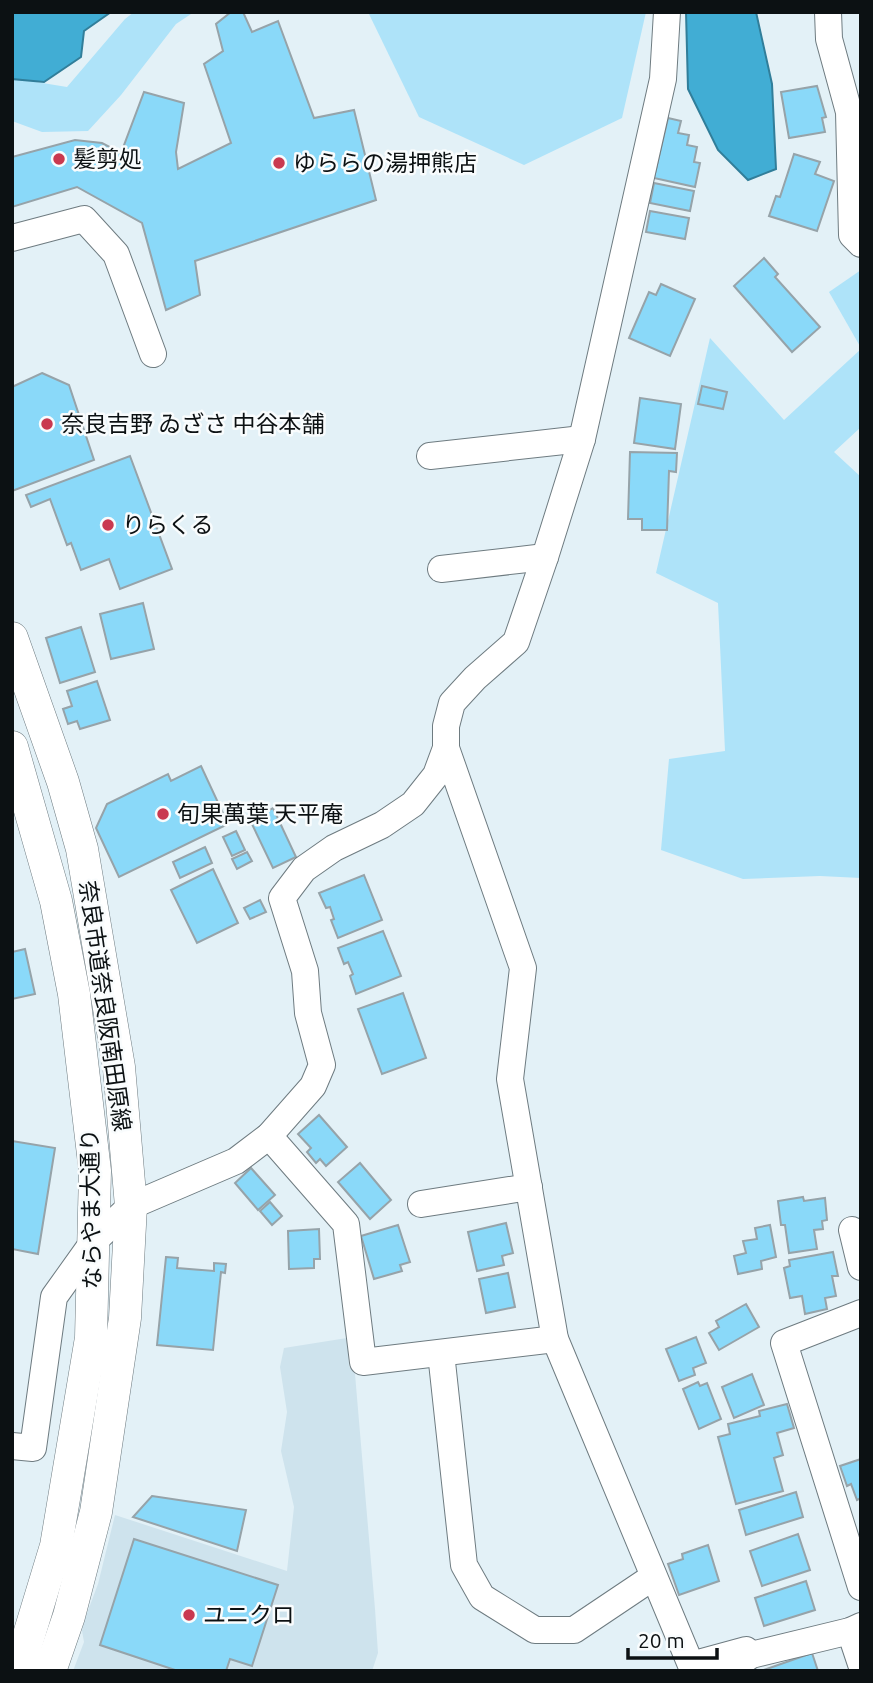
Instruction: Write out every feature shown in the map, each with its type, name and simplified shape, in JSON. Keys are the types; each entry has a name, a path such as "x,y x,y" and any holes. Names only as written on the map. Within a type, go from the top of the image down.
{"street":[{"path":"667,12 663,79 582,439 516,642 475,678 452,703 446,726 446,748 523,968 510,1079 555,1339 691,1665 746,1650 751,1655"},
{"path":"828,12 829,39 855,111 858,237"},
{"path":"12,238 84,219 116,254 153,354"},
{"path":"430,456 582,439"},
{"path":"441,569 545,557"},
{"name":"奈良市道奈良阪南田原線","path":"12,638 63,782 82,849 119,1067 131,1206 125,1318 96,1512 69,1616 50,1671"},
{"name":"ならやま大通り","path":"12,747 56,901 74,994 95,1171 91,1338 56,1546 18,1671"},
{"path":"12,1446 33,1448 54,1297 94,1241 131,1206 236,1161 269,1136 313,1086 322,1065 307,1013 305,971 282,898 304,869 334,848 382,825 413,804 436,775 446,748"},
{"path":"269,1136 346,1224 363,1362 555,1339"},
{"path":"421,1204 529,1187"},
{"path":"852,1230 861,1267"},
{"path":"861,1313 784,1343 861,1587"},
{"path":"441,1353 464,1565 482,1597 535,1630 574,1630 653,1577"},
{"path":"729,1671 751,1655 855,1628 861,1664"}],"shaded area":[{"path":"134,12 194,12 176,24 121,95 88,131 42,132 12,121 12,78 67,87"},
{"path":"368,12 646,12 622,118 524,165 419,117"},
{"path":"861,270 861,348 829,292"},
{"path":"710,338 784,420 861,349 861,427 834,452 861,477 861,878 820,876 743,879 661,850 669,759 725,751 718,603 656,573"},
{"path":"347,1338 349,1366 355,1374 375,1609 378,1653 372,1671 73,1671 84,1642 84,1621 98,1584 115,1515 287,1571 294,1507 281,1451 287,1412 280,1367 284,1348"}],"water":[{"path":"12,12 111,12 84,31 81,57 44,82 12,79"},
{"path":"686,12 756,12 772,84 776,169 748,180 718,150 688,89"}],"building":[{"name":"ゆららの湯押熊店","path":"231,12 243,12 252,32 278,21 314,118 354,110 376,200 195,261 200,295 166,310 142,223 77,187 12,207 12,157 75,140 102,143 121,153 144,92 184,103 176,152 178,169 231,143 204,64 223,51 216,24"},
{"path":"817,86 826,117 822,118 825,132 789,138 781,92"},
{"path":"668,118 681,121 678,133 689,135 687,145 697,147 694,162 700,163 695,187 654,178"},
{"path":"794,154 820,162 815,174 834,181 817,231 769,216 776,196 780,197"},
{"path":"654,183 694,191 690,211 650,203"},
{"path":"650,211 689,218 685,239 646,232"},
{"path":"764,258 778,274 775,277 820,327 792,352 734,286"},
{"path":"661,284 695,299 670,356 629,338 649,292 656,295"},
{"name":"奈良吉野 ゐざさ 中谷本舗","path":"42,373 69,385 94,460 12,491 12,387"},
{"path":"702,386 727,392 723,409 698,404"},
{"path":"640,398 681,404 675,449 634,443"},
{"path":"630,452 677,453 676,472 669,471 667,530 642,530 642,519 628,519"},
{"name":"りらくる","path":"130,456 172,569 120,589 109,559 81,570 71,543 67,545 50,499 31,507 26,495"},
{"path":"143,603 154,649 111,659 100,614"},
{"path":"81,627 95,672 60,683 46,638"},
{"path":"97,681 110,720 80,729 77,721 68,724 63,709 72,706 67,691"},
{"name":"旬果萬葉 天平庵","path":"201,766 228,824 119,877 96,828 107,804 168,774 171,781"},
{"path":"273,808 296,857 273,868 250,820"},
{"path":"236,831 245,850 232,856 223,837"},
{"path":"205,847 212,863 180,878 173,862"},
{"path":"247,852 252,861 237,869 232,859"},
{"path":"213,869 238,923 197,943 171,890"},
{"path":"364,875 382,920 338,938 331,920 334,919 330,907 326,908 319,893"},
{"path":"260,900 266,912 250,919 244,908"},
{"path":"383,931 401,976 356,994 350,976 353,974 348,962 344,964 338,948"},
{"path":"25,949 35,994 12,999 12,952"},
{"path":"403,993 426,1058 382,1074 358,1009"},
{"path":"319,1115 347,1147 326,1166 320,1159 316,1163 307,1152 311,1148 298,1134"},
{"path":"12,1141 55,1148 38,1254 12,1249"},
{"path":"360,1163 391,1200 370,1219 338,1182"},
{"path":"251,1168 275,1195 258,1210 235,1183"},
{"path":"803,1197 804,1201 825,1198 827,1220 822,1221 823,1229 814,1230 817,1249 789,1253 778,1201"},
{"path":"270,1202 282,1216 272,1225 260,1211"},
{"path":"506,1223 513,1253 502,1256 504,1265 477,1271 468,1232"},
{"path":"398,1225 410,1262 400,1265 402,1271 374,1279 361,1236"},
{"path":"770,1225 776,1257 761,1261 762,1269 738,1274 734,1256 746,1253 743,1241 757,1239 755,1228"},
{"path":"319,1229 320,1259 314,1259 314,1268 289,1269 288,1231"},
{"path":"833,1252 838,1276 832,1276 836,1296 825,1298 827,1309 805,1314 802,1296 790,1298 784,1268 790,1266 789,1260"},
{"path":"166,1257 178,1258 177,1268 214,1271 214,1263 226,1264 225,1273 221,1272 213,1350 157,1345"},
{"path":"508,1273 515,1307 486,1313 479,1279"},
{"path":"746,1304 759,1327 719,1350 709,1333 719,1327 716,1321"},
{"path":"696,1337 706,1363 693,1368 695,1375 679,1381 666,1349"},
{"path":"752,1374 764,1405 734,1418 722,1387"},
{"path":"698,1382 700,1386 707,1383 721,1419 699,1429 683,1389"},
{"path":"787,1404 794,1428 777,1433 783,1455 774,1458 783,1491 736,1504 718,1437 730,1434 728,1424 760,1416 759,1411"},
{"path":"861,1459 861,1498 857,1500 851,1484 847,1486 840,1466"},
{"path":"796,1492 803,1517 746,1535 739,1510"},
{"path":"152,1496 246,1510 237,1551 133,1517"},
{"path":"798,1534 810,1570 762,1586 750,1551"},
{"name":"ユニクロ","path":"134,1539 278,1585 252,1666 230,1659 226,1671 178,1671 100,1645"},
{"path":"708,1545 719,1581 679,1595 668,1564 683,1559 682,1554"},
{"path":"806,1581 815,1610 764,1626 755,1598"},
{"path":"812,1653 818,1671 761,1671"}],"place":[{"name":"髪剪処","path":"59,159"},
{"name":"ゆららの湯押熊店","path":"279,163"},
{"name":"奈良吉野 ゐざさ 中谷本舗","path":"47,424"},
{"name":"りらくる","path":"108,525"},
{"name":"旬果萬葉 天平庵","path":"163,814"},
{"name":"ユニクロ","path":"189,1615"}]}
